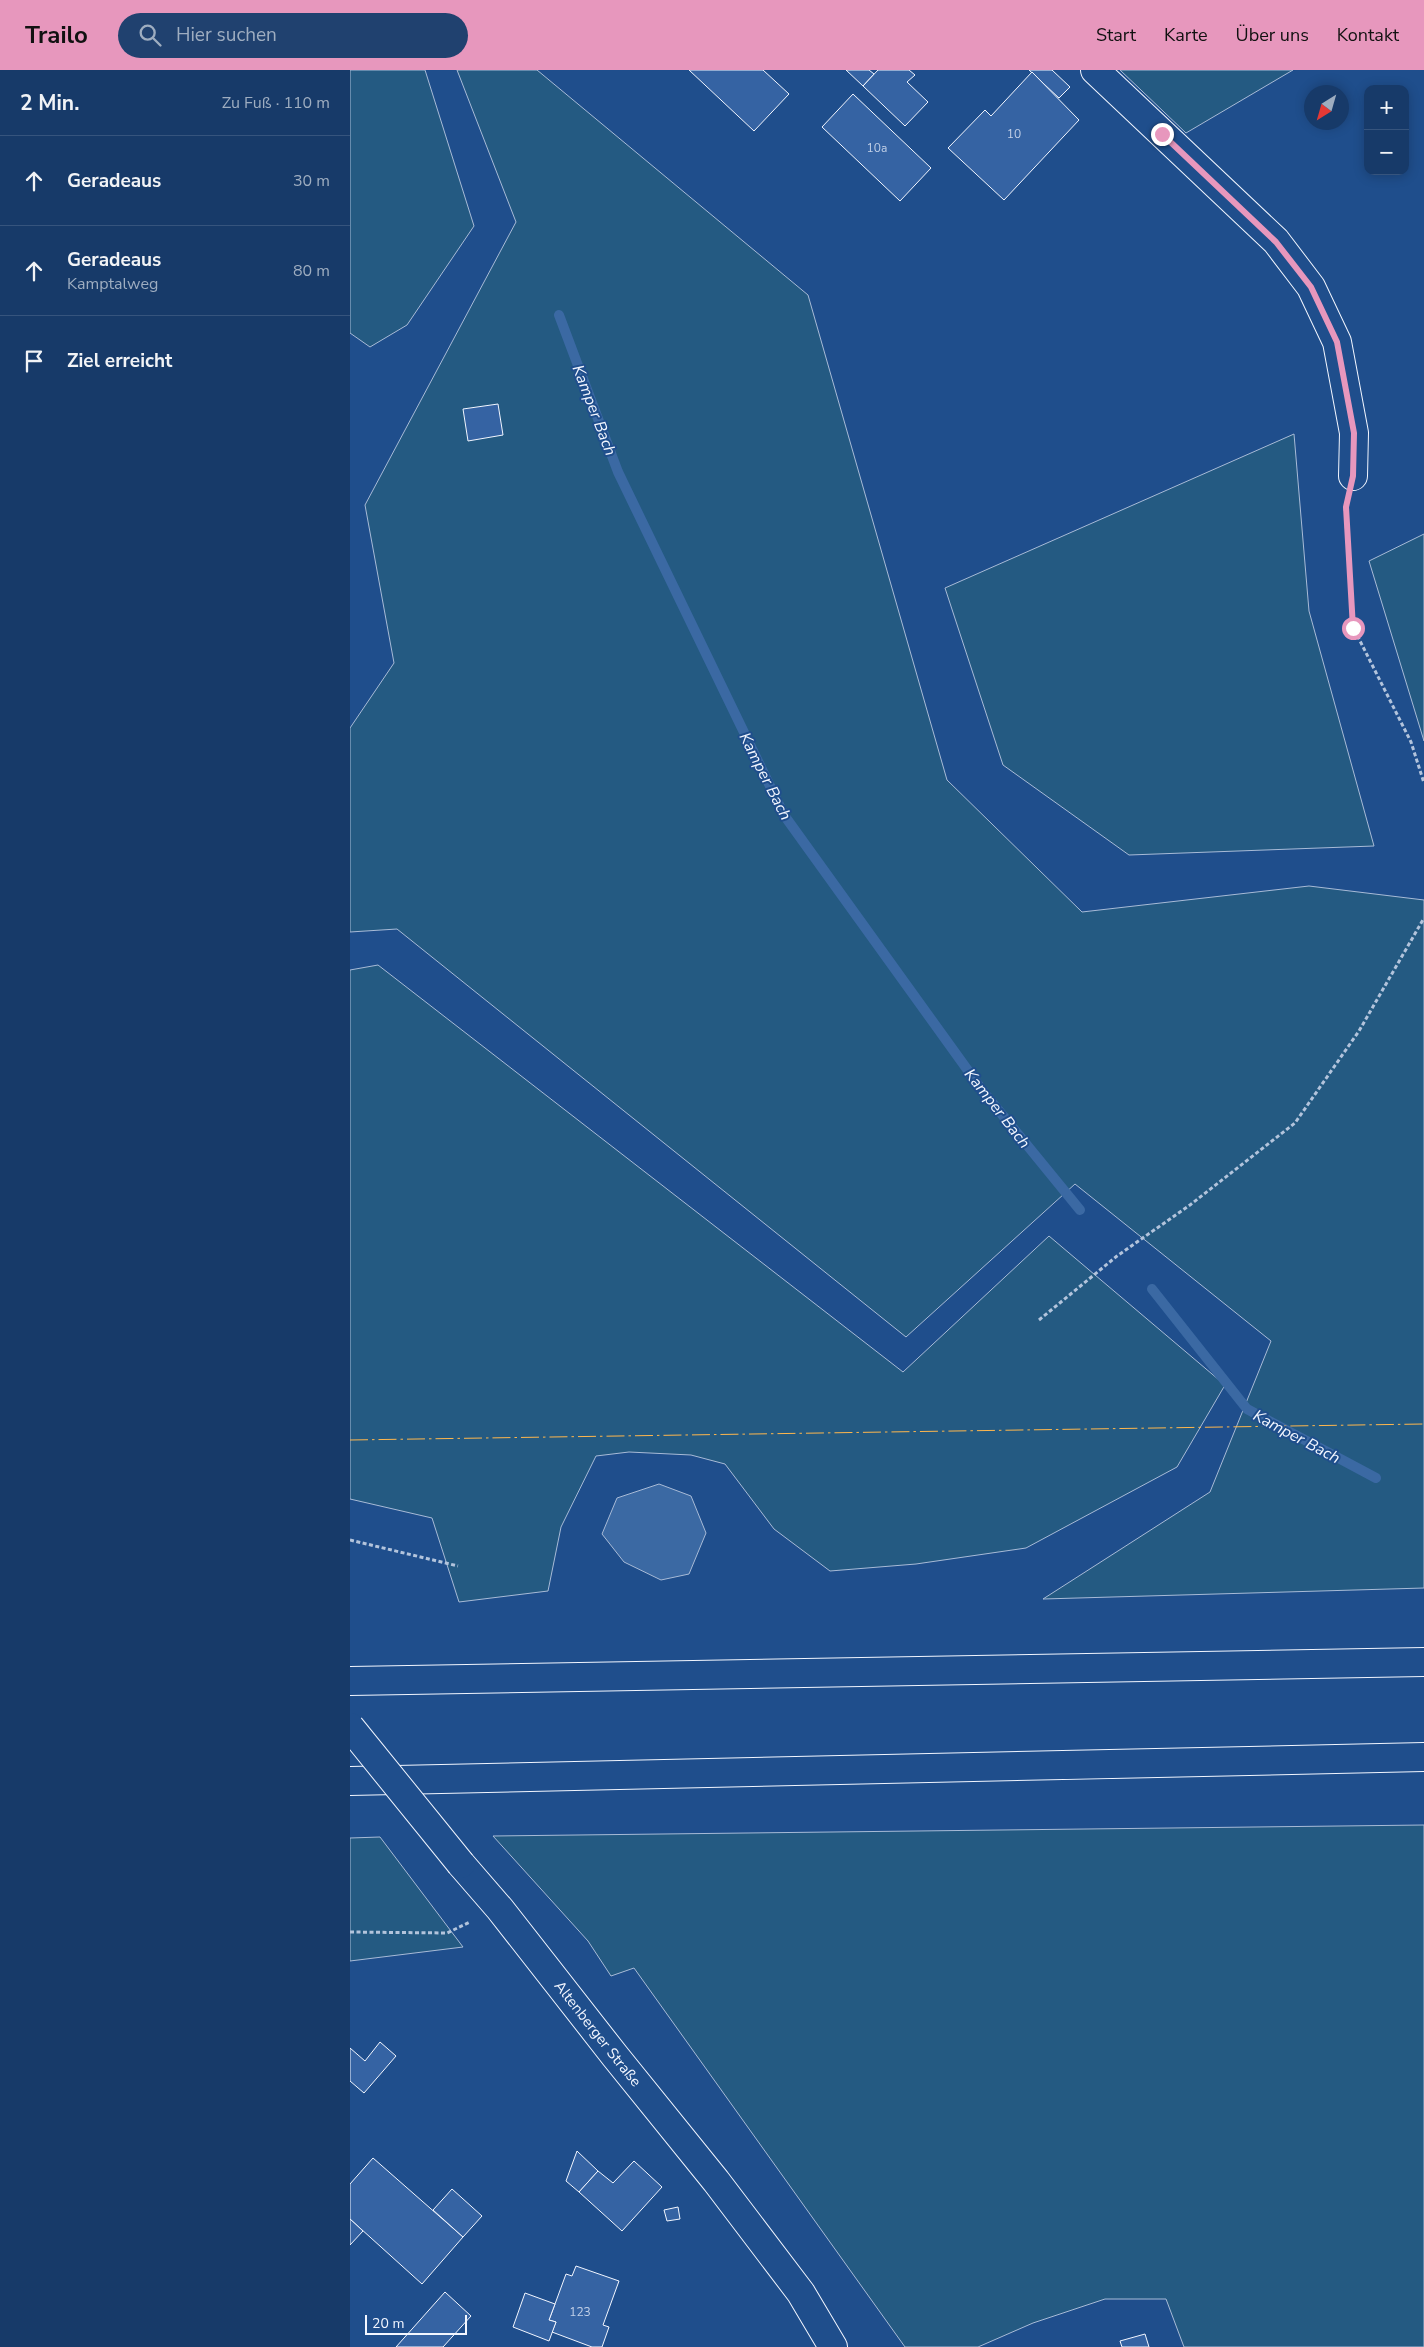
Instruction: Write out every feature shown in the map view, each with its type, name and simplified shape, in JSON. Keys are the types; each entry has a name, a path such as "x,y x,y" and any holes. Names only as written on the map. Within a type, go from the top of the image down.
{"main road":[{"path":"1094,70 1276,242 1311,287 1337,342 1354,433 1353,476"},
{"path":"350,1681 1424,1662"},
{"name":"Altenberger Straße","path":"350,1728 500,1909 722,2189 801,2293 832,2347"},
{"path":"350,1781 1424,1758"}],"path":[{"path":"1353,476 1346,507 1353,628 1411,742 1424,783"},
{"path":"1039,1320 1117,1256 1190,1205 1295,1123 1359,1031 1424,918"},
{"path":"350,1540 458,1566"},
{"path":"350,1932 447,1933 500,1909"}],"shaded area":[{"path":"350,70 425,70 474,226 407,325 370,347 350,333"},
{"path":"457,70 537,70 808,295 947,780 1082,912 1309,886 1424,900 1424,1588 1043,1599 1210,1492 1271,1341 1075,1184 906,1337 397,929 350,932 350,728 394,663 365,505 516,222"},
{"path":"1120,70 1293,70 1186,133"},
{"path":"1294,434 1309,611 1374,846 1129,855 1003,765 945,588"},
{"path":"1424,534 1424,741 1369,561"},
{"path":"378,965 903,1372 1049,1236 1225,1385 1177,1467 1026,1548 916,1564 830,1571 774,1529 725,1464 691,1455 629,1452 596,1456 561,1527 548,1591 459,1602 432,1518 350,1499 350,970"},
{"path":"659,1484 691,1496 706,1533 689,1574 661,1580 624,1562 602,1534 617,1498"},
{"path":"1424,1825 1424,2347 1184,2347 1166,2299 1105,2299 1033,2323 978,2347 905,2347 634,1968 611,1976 588,1941 493,1836"},
{"path":"380,1837 463,1947 350,1961 350,1838"}],"building":[{"path":"689,70 763,70 789,94 754,131"},
{"path":"846,70 869,70 874,74 863,86"},
{"path":"878,70 909,70 915,75 907,82 928,102 905,126 863,86"},
{"path":"1029,70 1052,70 1070,87 1059,98"},
{"path":"1032,72 1079,120 1004,200 948,148 985,110 991,116"},
{"path":"853,94 931,168 900,201 822,127"},
{"path":"498,404 503,435 468,441 463,409"},
{"path":"380,2042 396,2056 364,2093 350,2081 350,2048 365,2061"},
{"path":"577,2151 598,2171 579,2192 566,2181"},
{"path":"373,2158 463,2237 422,2284 350,2219 350,2184"},
{"path":"634,2161 662,2187 622,2231 579,2192 598,2171 613,2183"},
{"path":"452,2189 482,2216 463,2237 433,2210"},
{"path":"678,2207 680,2219 667,2221 664,2210"},
{"path":"350,2219 363,2231 350,2245"},
{"path":"576,2266 619,2281 603,2325 609,2327 602,2347 592,2347 552,2332 556,2322 549,2320 566,2274 572,2276"},
{"path":"445,2292 471,2316 443,2347 396,2347"},
{"path":"525,2293 555,2304 549,2320 556,2322 549,2341 513,2327"},
{"path":"1145,2334 1149,2347 1122,2347 1120,2341"}],"waterway":[{"name":"Kamper Bach","path":"559,315 618,472 784,815 982,1090 1080,1210"},
{"name":"Kamper Bach","path":"1152,1289 1247,1409 1376,1478"}],"power":[{"path":"350,1440 1424,1424"}],"route":[{"path":"1162,134 1276,242 1311,287 1337,342 1354,433 1353,476 1346,507 1353,628"}]}
